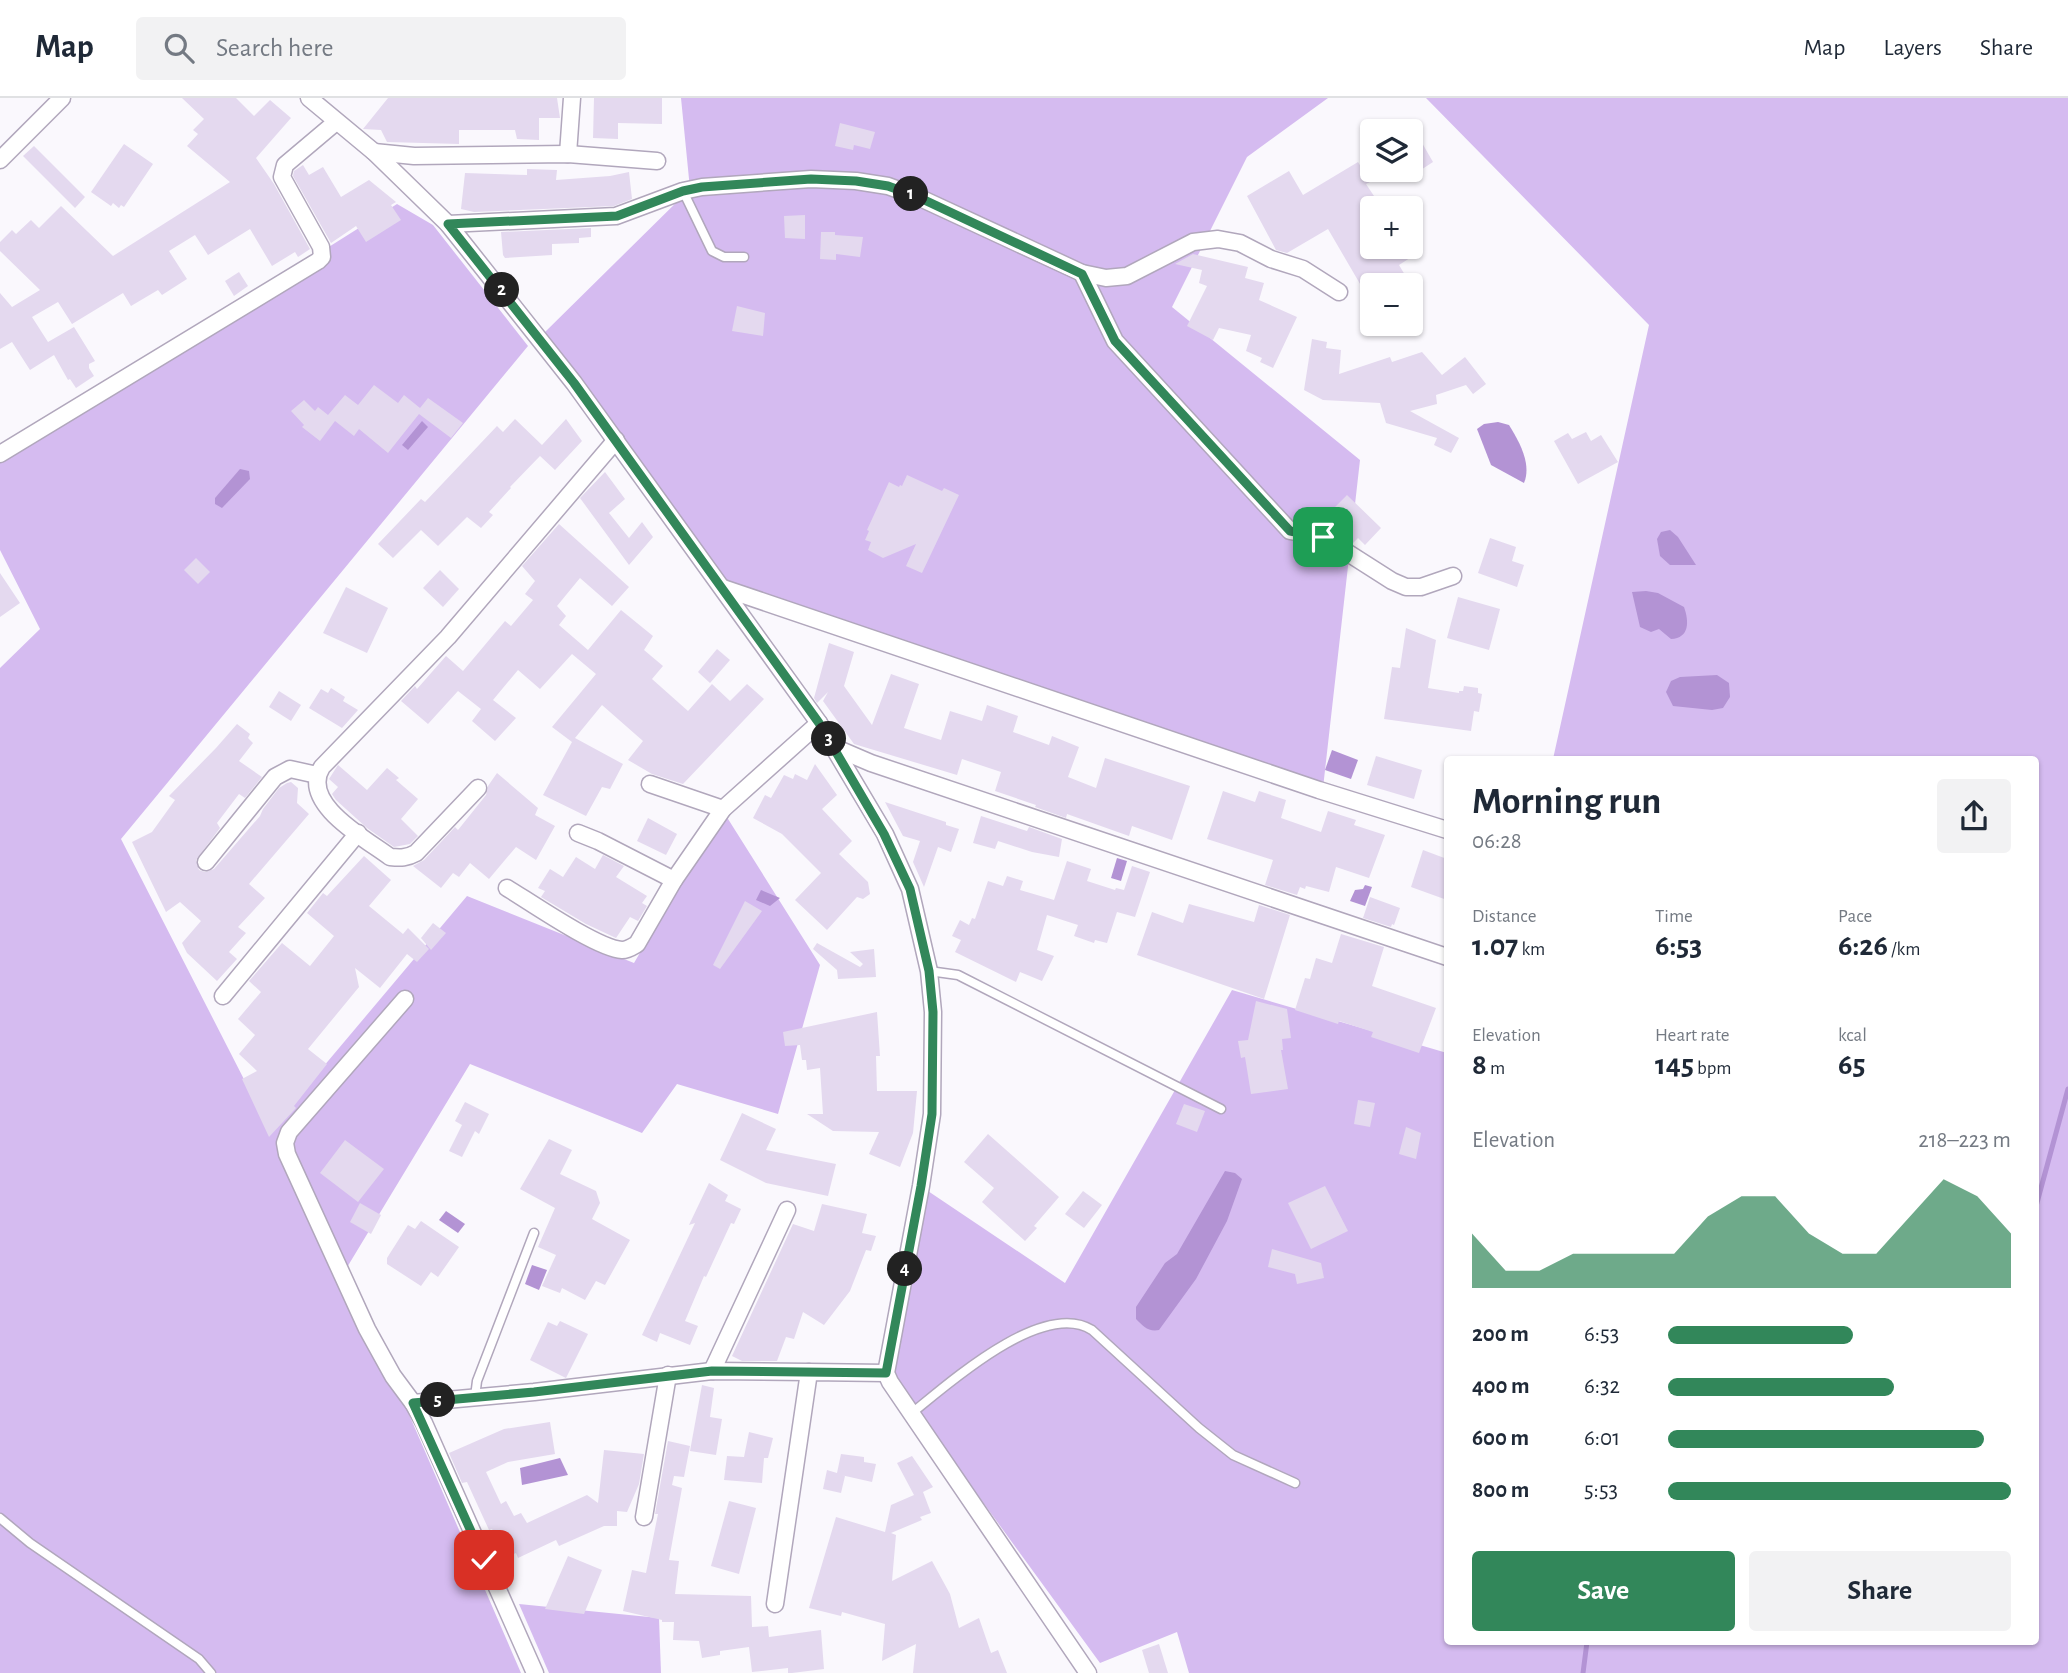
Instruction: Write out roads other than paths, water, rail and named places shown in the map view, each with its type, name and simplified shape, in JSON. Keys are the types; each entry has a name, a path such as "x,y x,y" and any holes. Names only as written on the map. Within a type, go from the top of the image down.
{"street":[{"path":"0,160 62,98"},
{"path":"309,98 374,152 448,224 539,337 819,723 884,834 910,889 929,971 933,1012 932,1114 886,1373 1088,1673"},
{"path":"568,154 572,98"},
{"path":"0,454 318,261 322,257 321,247 282,177 282,171 285,165 336,122"},
{"path":"374,152 414,156 568,154 657,161"},
{"path":"448,224 617,216 683,191 702,187 811,179 856,181 888,186 918,197 1082,274 1107,278 1127,276 1193,242 1218,239 1240,243 1271,259 1303,269 1339,292"},
{"path":"1082,274 1115,341 1290,531 1323,537 1406,587 1421,587 1453,576"},
{"path":"478,788 416,853 408,858 390,857 358,833 327,808 316,787 317,775 448,637 616,440"},
{"path":"723,588 1306,786 1444,829"},
{"path":"507,888 584,935 619,950 637,944 674,880 723,809 819,723"},
{"path":"835,748 871,763 1444,956"},
{"path":"206,862 281,772 295,769 317,775"},
{"path":"650,784 723,809"},
{"path":"223,996 358,833"},
{"path":"578,833 674,880"},
{"path":"405,999 289,1132 285,1143 287,1154 367,1329 393,1376 413,1403 535,1673"},
{"path":"712,1371 787,1210"},
{"path":"413,1403 547,1391 712,1371 886,1373"},
{"path":"775,1604 809,1372"},
{"path":"643,1517 668,1375"}],"lane":[{"path":"683,191 712,251 724,257 744,257"},
{"path":"929,971 958,975 1221,1109"},
{"path":"475,1397 477,1381 534,1233"},
{"path":"912,1413 978,1361 1024,1333 1051,1326 1078,1324 1092,1330 1199,1428 1233,1455 1295,1483"},
{"path":"0,1518 30,1543 199,1659 211,1673"}],"waterway":[{"path":"2039,1195 2068,1089"},
{"path":"1583,1673 1587,1645"}]}
